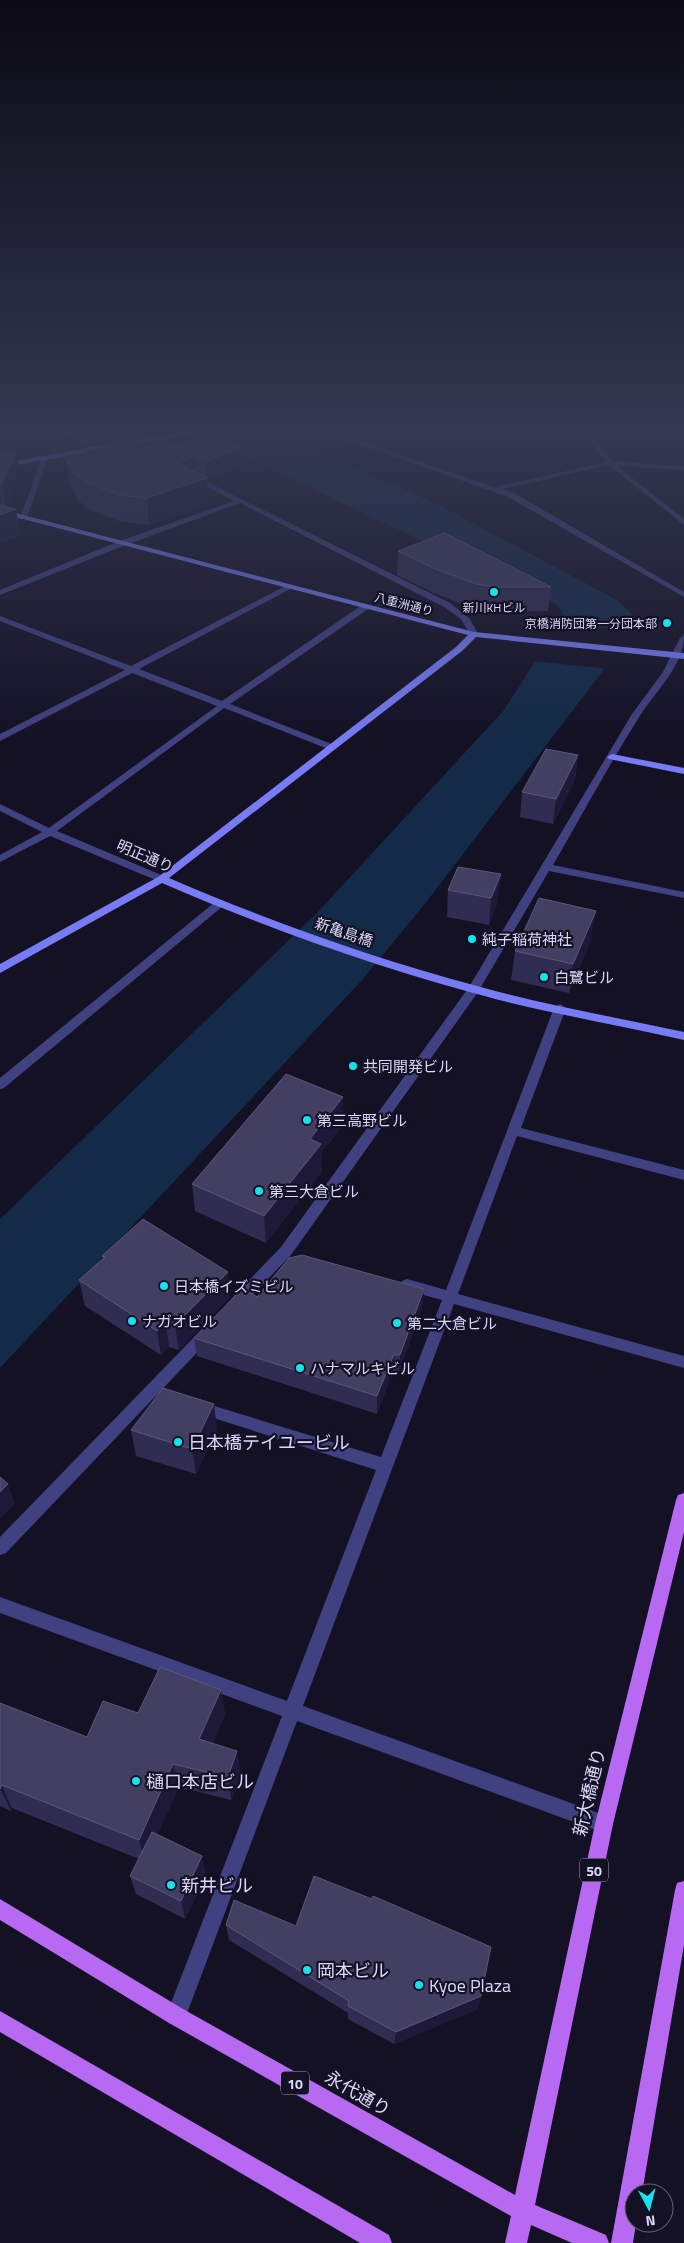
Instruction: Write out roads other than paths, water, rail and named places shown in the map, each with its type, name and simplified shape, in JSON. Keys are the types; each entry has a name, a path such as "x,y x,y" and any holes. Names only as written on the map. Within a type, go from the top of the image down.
{"main road":[{"name":"新大橋通り","path":"516,2243 604,1824 684,1500"},
{"path":"622,2243 684,1890"},
{"name":"永代通り","path":"0,1909 176,2016 523,2211 598,2243"},
{"path":"0,2021 381,2243"}],"street":[{"name":"八重洲通り","path":"79,533 474,634 680,655"},
{"path":"0,593 152,533"},
{"path":"0,969 162,879 463,647 474,634 471,624 465,617 447,605 303,533"},
{"path":"576,533 684,595"},
{"path":"0,738 290,587"},
{"path":"0,859 50,832 223,705 365,607"},
{"path":"0,618 331,747"},
{"path":"0,1548 286,1251 474,989 637,714 680,655 684,638"},
{"path":"612,757 684,771"},
{"name":"明正通り","path":"0,807 50,832 219,904 280,926"},
{"path":"546,867 684,896"},
{"path":"0,1085 219,904"},
{"name":"新亀島橋","path":"280,926 474,989 684,1036"},
{"path":"176,2016 452,1297 560,1008"},
{"path":"514,1131 684,1175"},
{"path":"286,1251 304,1256"},
{"path":"396,1282 684,1362"},
{"path":"150,1392 169,1398"},
{"path":"188,1404 386,1466"},
{"path":"0,1605 604,1824"}],"water":[{"path":"405,533 491,533 615,599 632,615 635,629 424,905 363,979 0,1368 0,1219 317,913 504,710 564,616 558,605"}],"place":[{"name":"新川KHビル","path":"494,592"},
{"name":"京橋消防団第一分団本部","path":"667,623"},
{"name":"純子稲荷神社","path":"472,939"},
{"name":"白鷺ビル","path":"544,977"},
{"name":"共同開発ビル","path":"353,1066"},
{"name":"第三高野ビル","path":"307,1120"},
{"name":"第三大倉ビル","path":"259,1191"},
{"name":"日本橋イズミビル","path":"164,1286"},
{"name":"ナガオビル","path":"132,1321"},
{"name":"第二大倉ビル","path":"397,1323"},
{"name":"ハナマルキビル","path":"300,1368"},
{"name":"日本橋テイユービル","path":"178,1442"},
{"name":"樋口本店ビル","path":"136,1781"},
{"name":"新井ビル","path":"171,1885"},
{"name":"岡本ビル","path":"307,1970"},
{"name":"Kyoe Plaza","path":"419,1985"}]}
